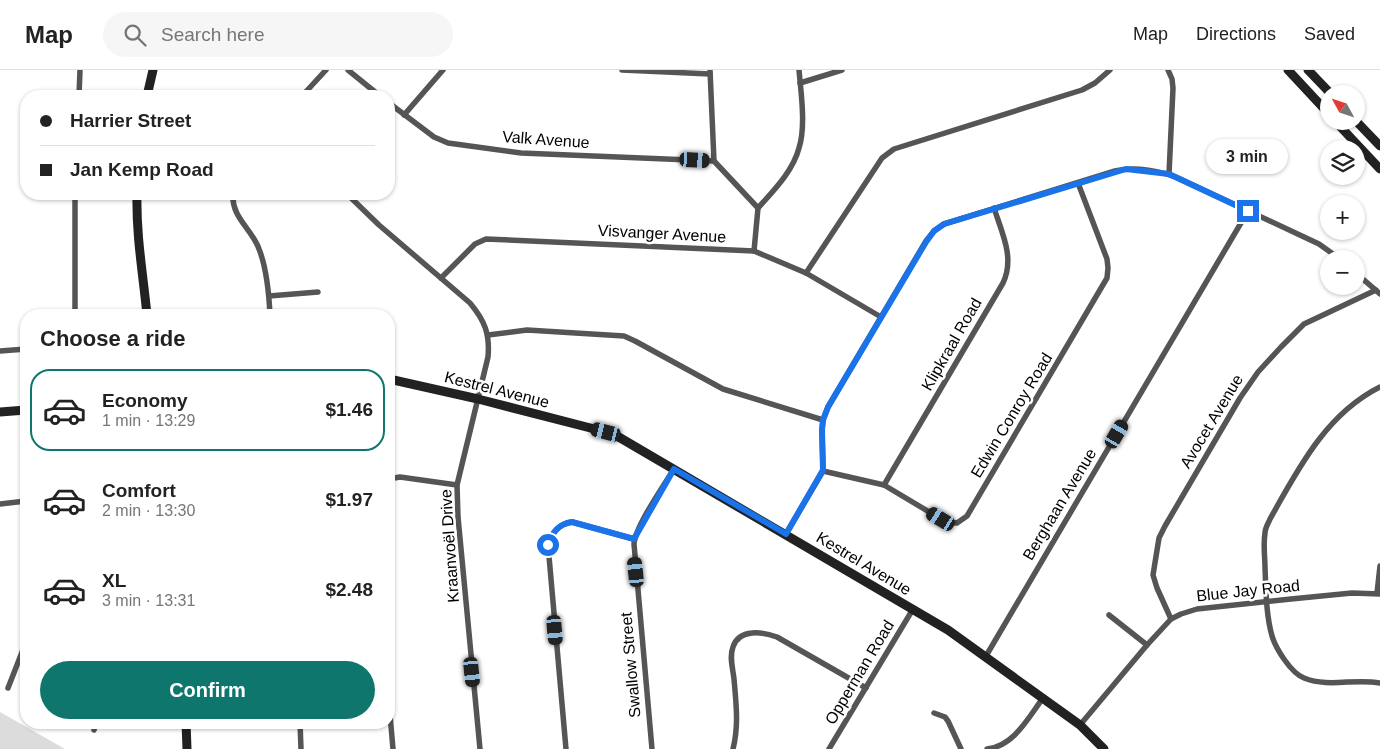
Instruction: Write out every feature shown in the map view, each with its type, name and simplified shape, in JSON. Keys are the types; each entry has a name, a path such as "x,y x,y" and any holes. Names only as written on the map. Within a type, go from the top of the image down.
{"street":[{"path":"79,90 80,70"},
{"path":"148,90 153,70"},
{"path":"308,90 326,70"},
{"path":"348,70 373,90"},
{"path":"404,115 442,70"},
{"path":"623,70 710,72 714,161 758,208"},
{"path":"754,252 758,208 779,185 798,153 802,127 799,70"},
{"path":"800,82 842,70"},
{"path":"806,273 882,158 894,149 1082,90 1095,83 1110,70"},
{"path":"1168,70 1173,88 1169,174"},
{"path":"1288,70 1320,104"},
{"path":"1308,70 1322,85"},
{"name":"Valk Avenue","path":"395,108 434,137 448,143 521,153 714,161"},
{"path":"1343,130 1380,169"},
{"path":"1365,130 1380,146"},
{"path":"786,534 823,470 823,420 828,407 926,242 934,231 952,221 1126,169 1169,174 1319,244 1327,250"},
{"name":"Edwin Conroy Road","path":"823,470 884,485 946,522 960,521 969,513 1107,278 1107,259 1078,183"},
{"path":"75,200 75,309"},
{"path":"137,200 141,309"},
{"path":"234,200 235,209 240,219 260,250 270,309"},
{"name":"Kraanvoël Drive","path":"353,200 379,225 470,303 481,317 488,335 488,357 457,485 458,517 480,749"},
{"name":"Klipkraal Road","path":"884,485 998,291 1007,272 1008,256 994,208"},
{"name":"Berghaan Avenue","path":"986,656 1248,211"},
{"name":"Visvanger Avenue","path":"441,278 475,244 486,239 754,252 806,273 881,317"},
{"path":"139,254 146,309"},
{"path":"1365,281 1378,292"},
{"path":"269,296 318,292"},
{"name":"Avocet Avenue","path":"1171,619 1153,576 1160,538 1164,526 1240,398 1258,372 1298,330 1312,320 1378,292"},
{"path":"488,335 527,330 624,336 723,389 823,420"},
{"path":"0,351 20,349"},
{"name":"Kestrel Avenue","path":"395,380 478,399 606,432 674,469 948,630 1080,725 1104,749"},
{"path":"1380,386 1358,400 1321,435 1270,519 1264,536 1267,602 1274,642 1278,651 1298,674 1314,681 1333,684 1365,681 1380,683"},
{"path":"0,412 20,410"},
{"path":"566,749 548,551 550,539 562,525 572,522 634,539 674,469"},
{"path":"395,478 457,485"},
{"path":"0,504 20,502"},
{"name":"Swallow Street","path":"634,539 652,749"},
{"path":"1379,594 1380,566"},
{"name":"Blue Jay Road","path":"1080,725 1171,619 1197,609 1352,593 1379,594"},
{"name":"Opperman Road","path":"829,749 912,609"},
{"path":"1109,615 1147,645"},
{"path":"733,749 738,720 731,653 736,642 748,634 761,632 777,636 866,688"},
{"path":"8,688 20,657"},
{"path":"987,749 998,747 1009,741 1019,731 1043,698"},
{"path":"934,714 944,717 948,721 961,749"},
{"path":"186,729 187,749"},
{"path":"300,729 301,749"},
{"path":"391,729 393,749"}],"shaded area":[{"path":"0,712 20,723 20,729 30,729 65,749 0,749"}],"route":[{"path":"548,545 556,530 562,525 572,522 634,539 640,525 674,469 786,534 820,479 823,470 822,430 823,420 828,407 926,242 934,231 944,224 1126,169 1169,174 1248,211"}]}
